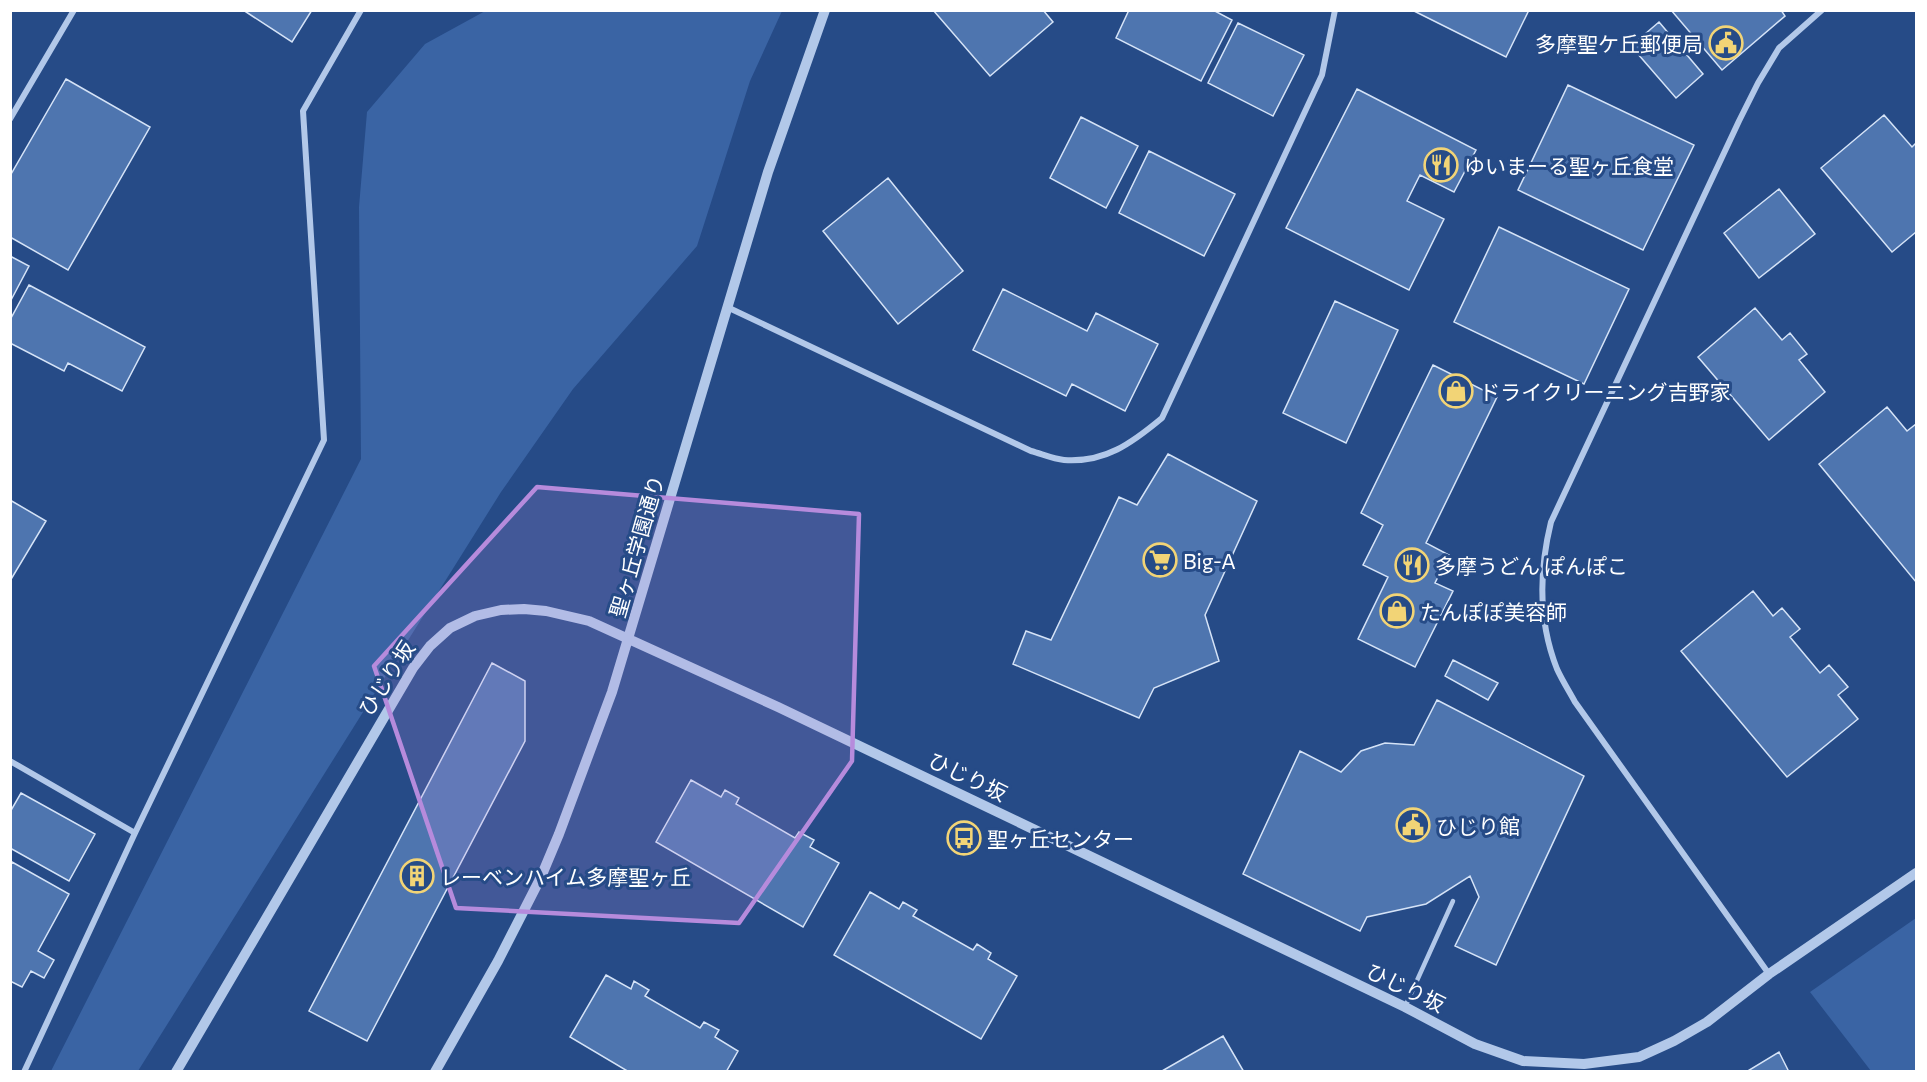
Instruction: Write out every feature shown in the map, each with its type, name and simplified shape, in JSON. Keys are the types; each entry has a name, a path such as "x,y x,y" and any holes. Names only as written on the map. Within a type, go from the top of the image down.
{"street":[{"path":"10,119 74,10"},
{"path":"24,1071 135,833 324,440 303,111 361,10"},
{"name":"聖ヶ丘学園通り","path":"435,1071 503,952 541,877 560,834 612,693 768,172 825,10"},
{"path":"727,307 1031,451 1063,460 1096,458 1117,451 1137,439 1162,418 1322,75 1335,10"},
{"path":"1769,974 1575,702 1557,669 1546,629 1542,586 1544,551 1551,522 1739,121 1779,48 1822,10"},
{"name":"ひじり坂","path":"176,1071 402,685 430,646 450,628 475,616 501,610 546,610 589,621 789,712 1405,1008 1475,1044 1523,1061 1584,1064 1639,1057 1674,1041 1707,1022 1769,974 1917,873"},
{"path":"10,761 135,833"}],"lane":[{"path":"1405,1008 1453,901"}],"highlighted area":[{"path":"537,487 859,514 852,761 739,923 456,908 374,666"}],"shaded area":[{"path":"487,10 782,11 750,81 697,246 573,389 501,492 138,1071 51,1071 361,459 359,207 367,112 425,44"},
{"path":"1916,918 1916,1071 1871,1071 1810,992"}],"building":[{"path":"243,10 312,10 292,42"},
{"path":"933,10 1043,10 1053,22 990,76"},
{"path":"1129,10 1213,10 1232,20 1201,81 1116,38"},
{"path":"1412,10 1529,10 1506,57"},
{"name":"多摩聖ケ丘郵便局","path":"1671,10 1781,10 1785,16 1722,70"},
{"path":"1659,22 1703,74 1676,98 1631,46"},
{"path":"1238,23 1304,55 1273,116 1208,83"},
{"path":"66,79 150,127 68,270 10,237 10,176"},
{"path":"1568,85 1694,145 1643,250 1518,190"},
{"path":"1357,89 1476,150 1454,192 1420,175 1407,201 1444,219 1409,290 1286,228"},
{"path":"1884,115 1912,147 1916,143 1916,232 1892,252 1821,168"},
{"path":"1081,117 1138,146 1106,208 1050,178"},
{"path":"1149,151 1235,194 1204,256 1119,213"},
{"path":"888,178 963,271 898,324 823,231"},
{"path":"1779,189 1815,234 1759,278 1724,233"},
{"path":"1499,227 1629,289 1584,384 1454,322"},
{"path":"10,256 29,266 10,302"},
{"path":"29,285 145,347 122,391 68,363 64,371 10,343 10,320"},
{"path":"1003,289 1087,331 1096,313 1158,344 1125,411 1072,384 1066,396 973,350"},
{"path":"1335,301 1398,330 1346,443 1283,413"},
{"path":"1755,308 1782,340 1790,333 1807,354 1799,360 1825,392 1769,440 1698,357"},
{"path":"1433,365 1497,397 1426,543 1449,555 1435,583 1453,591 1415,667 1358,639 1388,577 1363,565 1383,525 1361,513"},
{"path":"1887,407 1907,431 1916,424 1916,582 1819,464"},
{"name":"Big-A","path":"1168,454 1257,501 1205,615 1219,661 1154,688 1139,718 1013,664 1026,631 1051,640 1119,497 1137,505"},
{"path":"10,500 46,521 10,581"},
{"path":"1753,591 1773,616 1782,608 1800,629 1790,637 1820,673 1829,665 1848,687 1838,695 1858,719 1787,777 1681,651"},
{"path":"1453,660 1498,683 1488,700 1445,676"},
{"name":"レーベンハイム多摩聖ヶ丘","path":"492,663 525,681 525,741 367,1041 309,1011"},
{"name":"ひじり館","path":"1437,700 1584,776 1496,965 1455,946 1479,897 1470,876 1426,904 1367,917 1360,931 1243,874 1300,751 1341,772 1361,751 1385,743 1414,745"},
{"path":"691,780 721,797 725,790 739,798 736,804 795,838 799,832 814,840 810,847 839,863 803,927 656,842"},
{"path":"21,793 95,834 69,881 10,848 10,812"},
{"path":"12,862 69,894 38,951 54,960 44,978 31,971 22,987 10,981 10,865"},
{"path":"870,892 899,909 903,902 917,910 913,916 973,950 977,944 991,953 988,959 1017,976 981,1039 834,955"},
{"path":"606,975 631,989 634,981 649,990 645,996 700,1028 704,1022 719,1030 715,1037 738,1051 726,1072 629,1072 570,1037"},
{"path":"1223,1036 1244,1072 1162,1072 1162,1071"},
{"path":"1779,1052 1789,1072 1746,1072"}],"place":[{"name":"多摩聖ケ丘郵便局","path":"1726,43"},
{"name":"ゆいまーる聖ヶ丘食堂","path":"1441,165"},
{"name":"ドライクリーニング吉野家","path":"1456,391"},
{"name":"Big-A","path":"1160,560"},
{"name":"多摩うどん ぽんぽこ","path":"1412,565"},
{"name":"たんぽぽ美容師","path":"1397,611"},
{"name":"ひじり館","path":"1413,825"},
{"name":"聖ヶ丘センター","path":"964,838"},
{"name":"レーベンハイム多摩聖ヶ丘","path":"417,876"}]}
